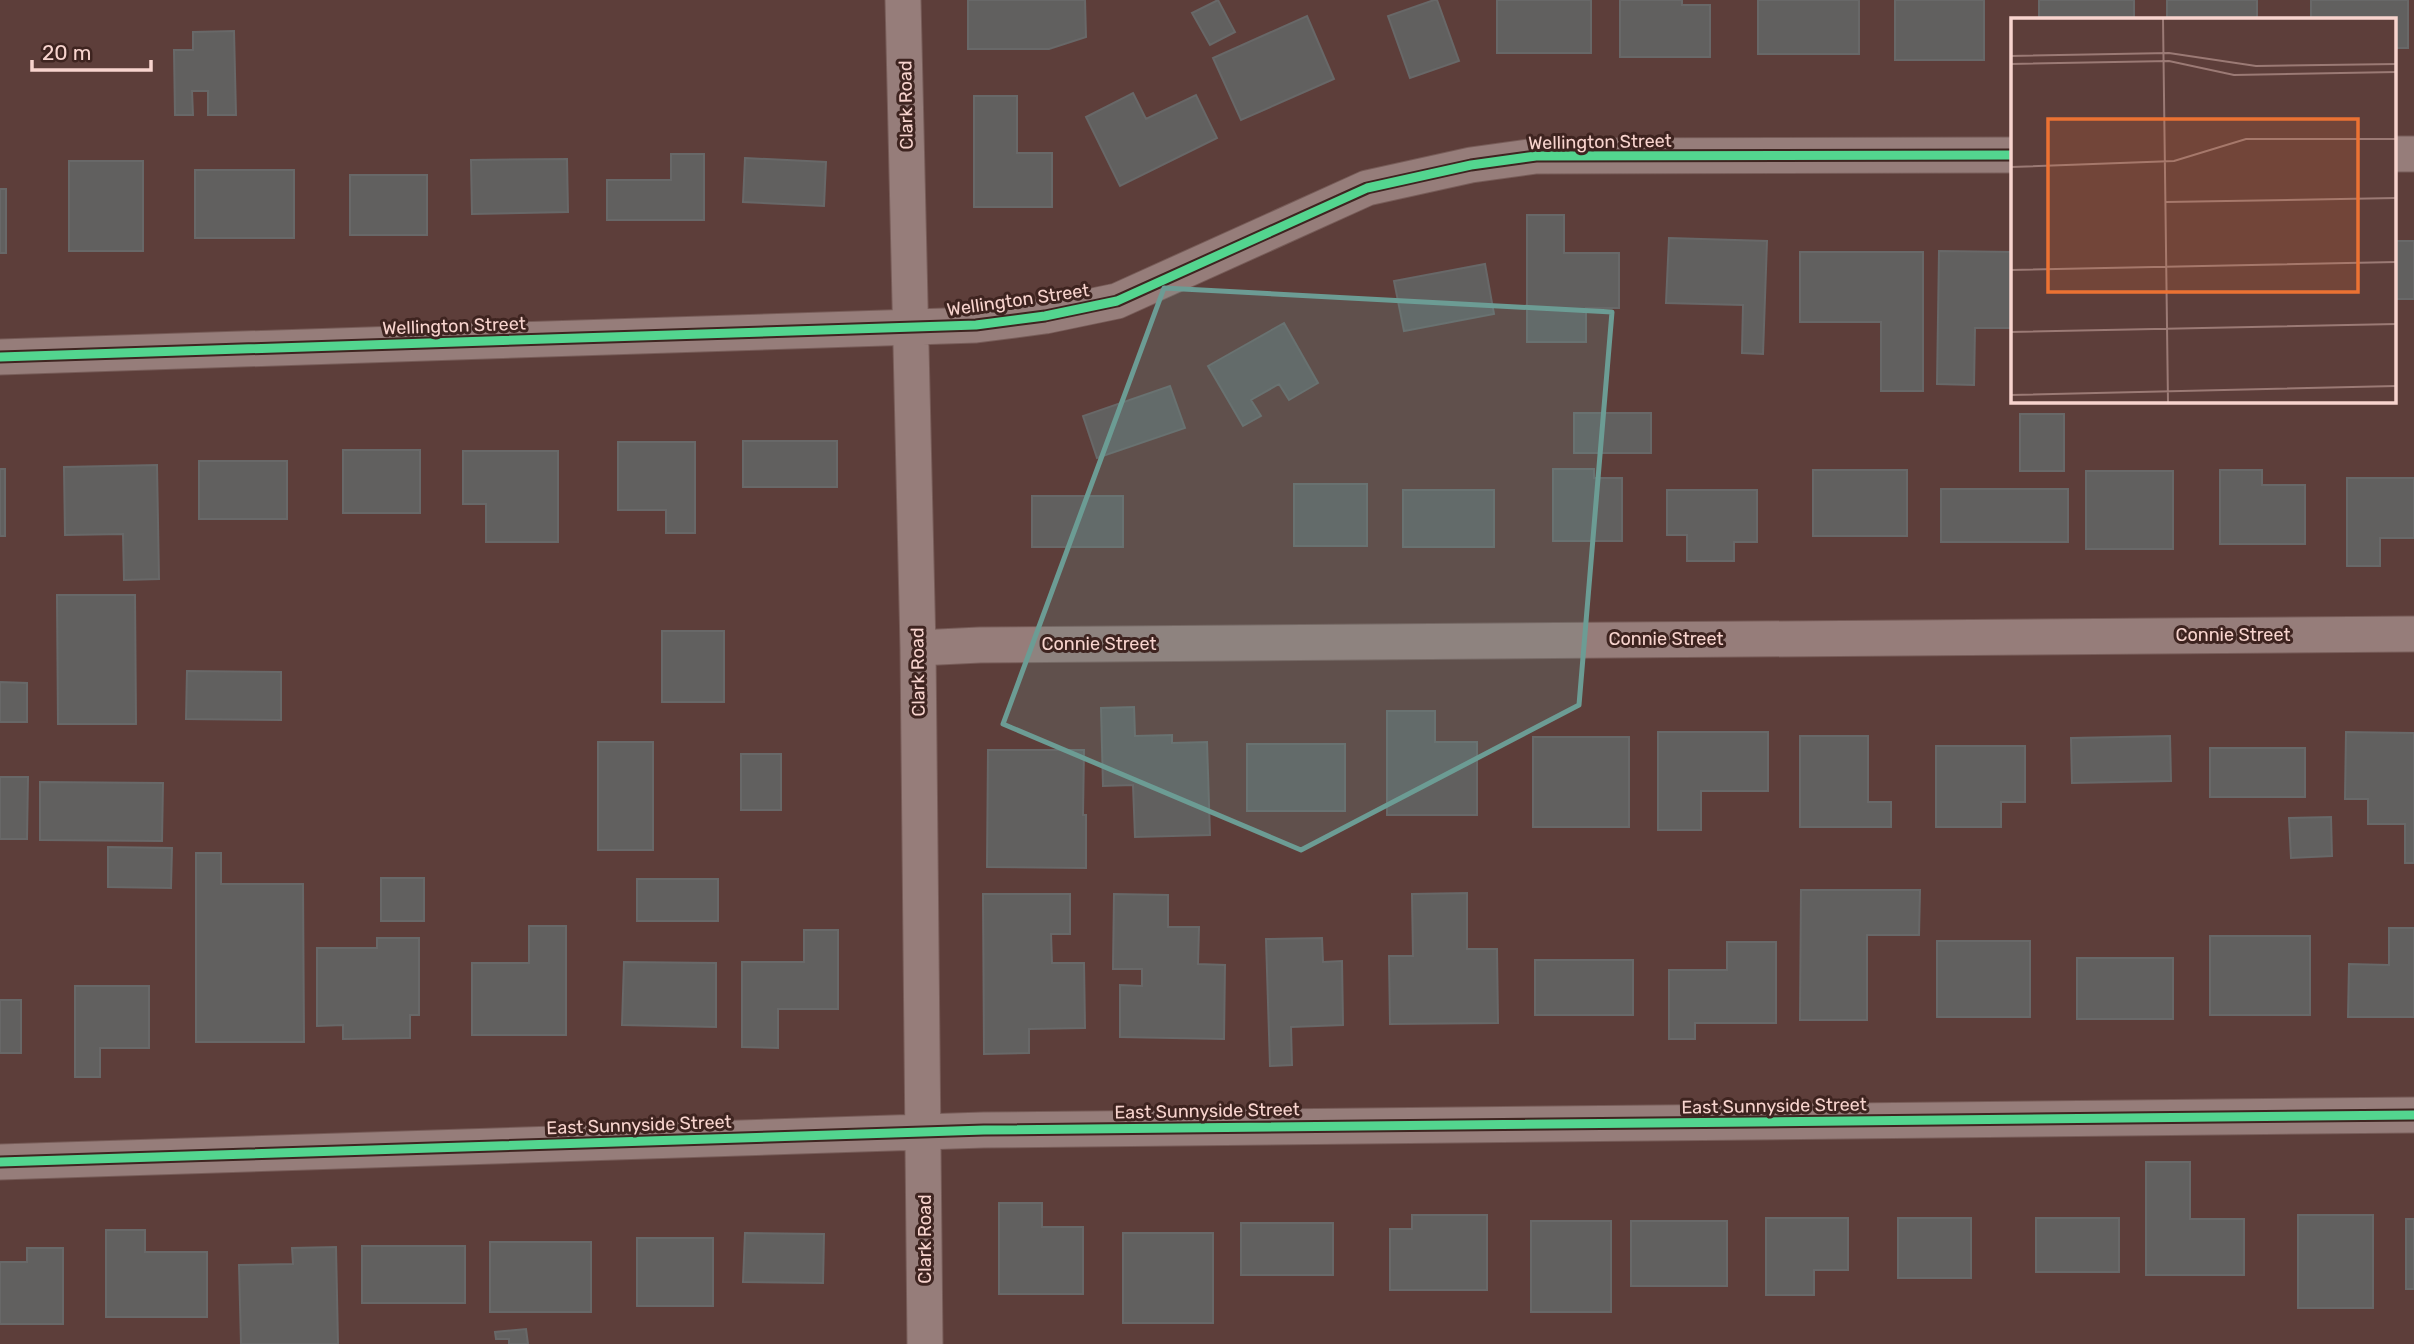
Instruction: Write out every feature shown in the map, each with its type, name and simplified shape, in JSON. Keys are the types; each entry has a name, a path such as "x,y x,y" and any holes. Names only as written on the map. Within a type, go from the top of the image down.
{"street":[{"name":"Clark Road","path":"903,0 918,648 925,1344"},
{"path":"2396,154 2414,154"},
{"name":"Wellington Street","path":"0,357 976,325 1045,316 1117,301 1367,188 1471,165 1536,156 2011,155"},
{"name":"Connie Street","path":"918,648 1008,644 2414,634"},
{"name":"East Sunnyside Street","path":"0,1162 878,1132 2414,1115"}],"highlighted area":[{"path":"1164,288 1612,312 1579,705 1301,850 1003,724"}],"building":[{"path":"968,0 1085,0 1086,37 1049,49 968,49"},
{"path":"1218,0 1235,32 1210,45 1192,13"},
{"path":"1437,0 1459,61 1410,78 1388,16"},
{"path":"1497,0 1591,0 1591,53 1497,53"},
{"path":"1620,0 1682,0 1682,5 1710,5 1710,57 1620,57"},
{"path":"1758,0 1859,0 1859,54 1758,54"},
{"path":"1895,0 1984,0 1984,60 1895,60"},
{"path":"2039,0 2134,0 2134,18 2039,18"},
{"path":"2167,0 2257,0 2257,18 2167,18"},
{"path":"2311,0 2408,0 2408,48 2396,48 2396,18 2311,18"},
{"path":"1307,16 1334,79 1241,120 1213,58"},
{"path":"234,31 236,115 208,115 208,91 192,91 193,115 175,115 174,50 193,50 193,32"},
{"path":"1133,93 1146,119 1196,95 1217,138 1120,186 1086,117"},
{"path":"974,96 1017,96 1017,153 1052,153 1052,207 974,207"},
{"path":"671,154 704,154 704,220 607,220 607,180 671,180"},
{"path":"745,158 826,162 824,206 743,202"},
{"path":"567,159 568,212 472,214 471,160"},
{"path":"69,161 143,161 143,251 69,251"},
{"path":"195,170 294,170 294,238 195,238"},
{"path":"350,175 427,175 427,235 350,235"},
{"path":"0,189 6,189 6,253 0,253"},
{"path":"1527,215 1564,215 1564,253 1619,253 1619,308 1586,308 1586,342 1527,342"},
{"path":"1669,238 1767,241 1763,354 1742,353 1743,305 1666,303"},
{"path":"2396,241 2414,241 2414,299 2396,299"},
{"path":"1939,251 2011,252 2011,328 1975,328 1974,385 1937,384"},
{"path":"1800,252 1923,252 1923,391 1881,391 1881,322 1800,322"},
{"path":"1485,264 1494,314 1404,331 1394,281"},
{"path":"1284,323 1318,383 1289,400 1279,384 1251,400 1261,416 1243,426 1208,366"},
{"path":"1170,386 1185,428 1097,458 1083,416"},
{"path":"1574,413 1651,413 1651,453 1574,453"},
{"path":"2020,414 2064,414 2064,471 2020,471"},
{"path":"743,441 837,441 837,487 743,487"},
{"path":"618,442 695,442 695,533 666,533 666,510 618,510"},
{"path":"343,450 420,450 420,513 343,513"},
{"path":"463,451 558,451 558,542 486,542 486,504 463,504"},
{"path":"199,461 287,461 287,519 199,519"},
{"path":"157,465 159,579 124,580 123,534 65,535 64,467"},
{"path":"0,469 5,469 5,536 0,536"},
{"path":"1553,469 1594,469 1594,478 1622,478 1622,541 1553,541"},
{"path":"1813,470 1907,470 1907,536 1813,536"},
{"path":"2220,470 2262,470 2262,485 2305,485 2305,544 2220,544"},
{"path":"2086,471 2173,471 2173,549 2086,549"},
{"path":"2347,478 2414,478 2414,538 2380,538 2380,566 2347,566"},
{"path":"1294,484 1367,484 1367,546 1294,546"},
{"path":"1941,489 2068,489 2068,542 1941,542"},
{"path":"1403,490 1494,490 1494,547 1403,547"},
{"path":"1667,490 1757,490 1757,542 1734,542 1734,561 1687,561 1687,535 1667,535"},
{"path":"1032,496 1123,496 1123,547 1032,547"},
{"path":"57,595 135,595 136,724 58,724"},
{"path":"662,631 724,631 724,702 662,702"},
{"path":"187,671 281,672 281,720 186,719"},
{"path":"0,682 27,683 27,722 0,722"},
{"path":"1134,707 1135,736 1172,735 1172,743 1207,742 1210,835 1135,837 1133,785 1103,786 1101,708"},
{"path":"1387,711 1435,711 1435,742 1477,742 1477,815 1387,815"},
{"path":"1658,732 1768,732 1768,791 1701,791 1701,830 1658,830"},
{"path":"2346,732 2414,733 2414,863 2405,863 2405,824 2368,824 2368,799 2345,799"},
{"path":"1800,736 1868,736 1868,802 1891,802 1891,827 1800,827"},
{"path":"2170,736 2171,781 2072,783 2071,738"},
{"path":"1533,737 1629,737 1629,827 1533,827"},
{"path":"598,742 653,742 653,850 598,850"},
{"path":"1247,744 1345,744 1345,811 1247,811"},
{"path":"1936,746 2025,746 2025,802 2001,802 2001,827 1936,827"},
{"path":"2210,748 2305,748 2305,797 2210,797"},
{"path":"988,750 1084,750 1083,815 1086,815 1086,868 987,867"},
{"path":"741,754 781,754 781,810 741,810"},
{"path":"0,777 28,777 27,839 0,839"},
{"path":"40,782 163,783 162,841 40,840"},
{"path":"2331,817 2332,856 2291,858 2289,818"},
{"path":"108,847 172,848 171,888 108,887"},
{"path":"196,853 221,853 221,884 303,884 304,1042 196,1042"},
{"path":"381,878 424,878 424,921 381,921"},
{"path":"637,879 718,879 718,921 637,921"},
{"path":"1801,890 1920,890 1919,935 1867,935 1867,1020 1800,1020"},
{"path":"1467,893 1467,949 1497,949 1498,1023 1390,1024 1389,956 1413,956 1412,894"},
{"path":"983,894 1070,894 1070,934 1051,934 1052,963 1084,963 1085,1028 1029,1029 1029,1053 984,1054"},
{"path":"1114,894 1168,895 1168,927 1199,927 1198,964 1225,965 1224,1039 1120,1037 1120,985 1142,986 1142,969 1113,969"},
{"path":"529,926 566,926 566,1035 472,1035 472,963 529,963"},
{"path":"2389,928 2414,928 2414,1017 2348,1017 2349,964 2389,965"},
{"path":"804,930 838,930 838,1009 778,1009 778,1048 742,1047 742,962 804,962"},
{"path":"2210,936 2310,936 2310,1015 2210,1015"},
{"path":"377,938 419,938 419,1015 410,1015 410,1038 343,1039 343,1025 317,1026 317,948 377,948"},
{"path":"1322,938 1323,962 1342,961 1343,1025 1291,1027 1292,1065 1270,1066 1266,939"},
{"path":"1937,941 2030,941 2030,1017 1937,1017"},
{"path":"1727,942 1776,942 1776,1023 1695,1023 1695,1039 1669,1039 1669,970 1727,970"},
{"path":"2077,958 2173,958 2173,1019 2077,1019"},
{"path":"1535,960 1633,960 1633,1015 1535,1015"},
{"path":"624,962 716,963 716,1027 622,1025"},
{"path":"75,986 149,986 149,1048 100,1048 100,1077 75,1077"},
{"path":"0,1000 21,1000 21,1053 0,1053"},
{"path":"2146,1162 2190,1162 2190,1219 2244,1219 2244,1275 2146,1275"},
{"path":"999,1203 1042,1203 1042,1227 1083,1227 1083,1294 999,1294"},
{"path":"1412,1215 1487,1215 1487,1290 1390,1290 1390,1229 1412,1229"},
{"path":"2298,1215 2373,1215 2373,1308 2298,1308"},
{"path":"1766,1218 1848,1218 1848,1270 1814,1270 1814,1295 1766,1295"},
{"path":"1898,1218 1971,1218 1971,1278 1898,1278"},
{"path":"2036,1218 2119,1218 2119,1272 2036,1272"},
{"path":"2406,1219 2414,1219 2414,1289 2406,1289"},
{"path":"1531,1221 1611,1221 1611,1312 1531,1312"},
{"path":"1631,1221 1727,1221 1727,1286 1631,1286"},
{"path":"1241,1223 1333,1223 1333,1275 1241,1275"},
{"path":"106,1230 145,1230 145,1252 207,1252 207,1317 106,1317"},
{"path":"745,1233 824,1234 823,1283 743,1282"},
{"path":"1123,1233 1213,1233 1213,1323 1123,1323"},
{"path":"637,1238 713,1238 713,1306 637,1306"},
{"path":"490,1242 591,1242 591,1312 490,1312"},
{"path":"362,1246 465,1246 465,1303 362,1303"},
{"path":"336,1247 338,1344 241,1344 239,1265 293,1264 292,1248"},
{"path":"27,1248 63,1248 63,1324 0,1324 0,1262 27,1262"},
{"path":"526,1329 528,1344 509,1344 509,1339 496,1339 495,1332"}],"cycle path":[{"path":"0,357 976,325 1045,316 1117,301 1367,188 1471,165 1536,156 2011,155"},
{"path":"0,1162 984,1130 2414,1115"}]}
